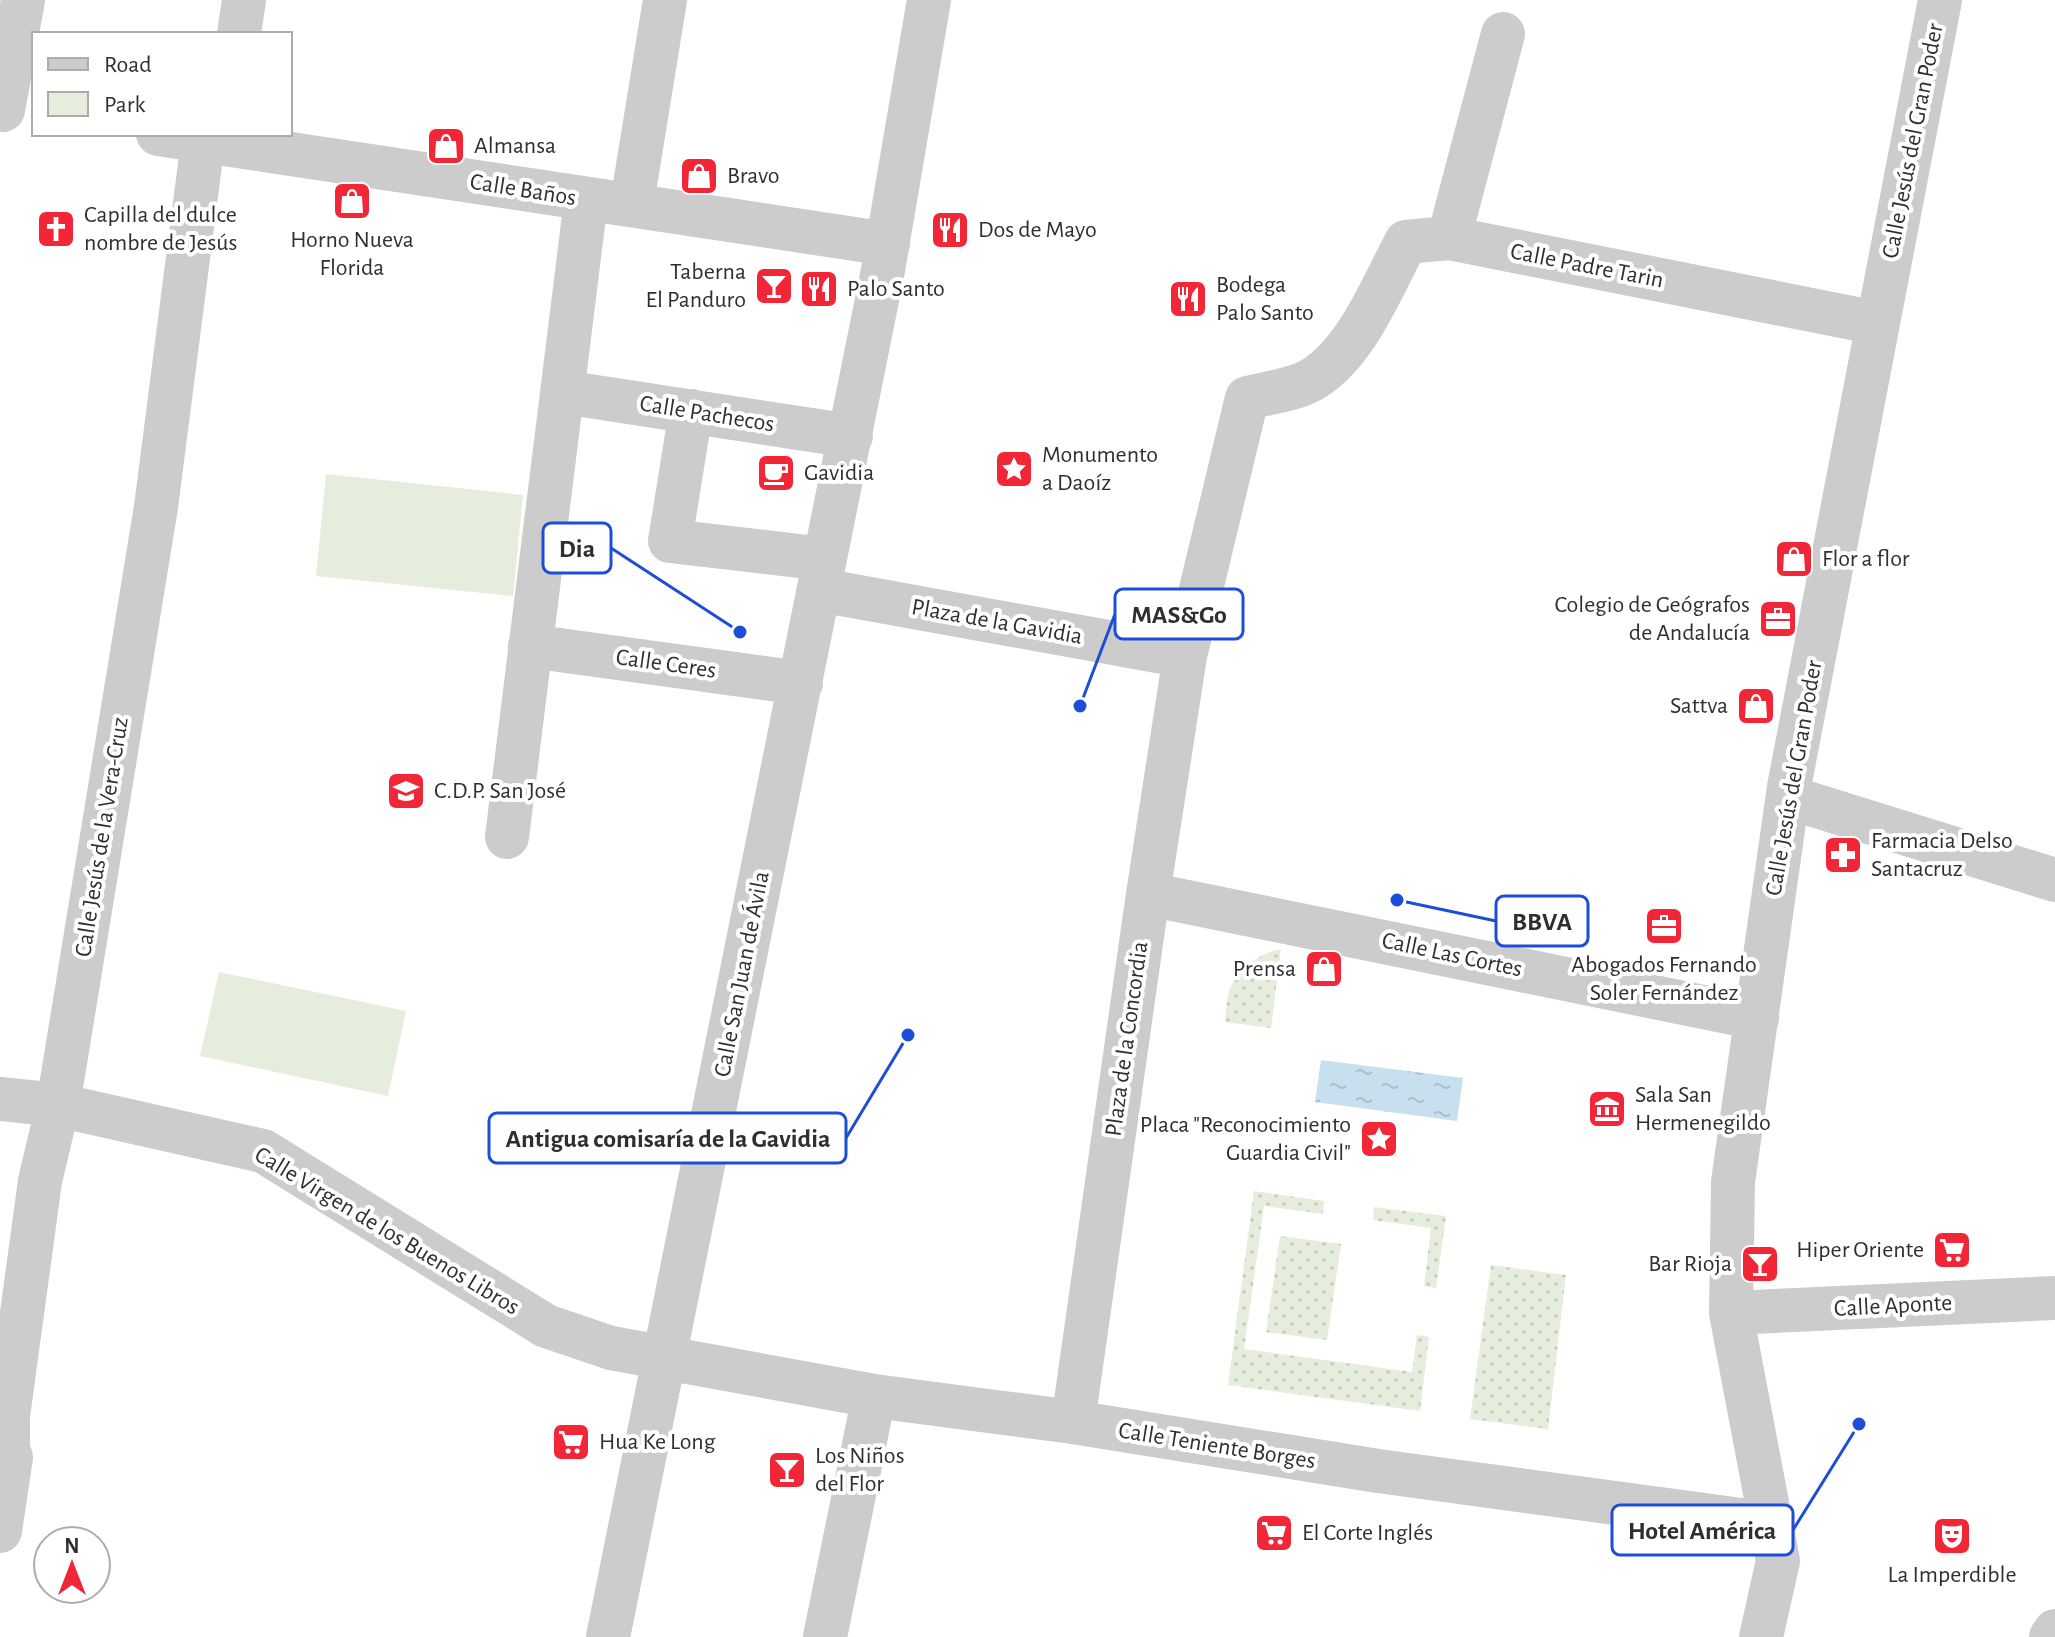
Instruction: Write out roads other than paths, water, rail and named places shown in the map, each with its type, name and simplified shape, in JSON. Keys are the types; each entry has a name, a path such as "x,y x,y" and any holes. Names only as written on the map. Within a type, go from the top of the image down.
{"street":[{"path":"12,111 23,0"},
{"path":"239,32 244,0"},
{"path":"632,203 665,0"},
{"path":"823,574 888,244 929,0"},
{"name":"Calle Jesús del Gran Poder","path":"1774,1542 1731,1313 1733,1182 1788,797 1940,0"},
{"path":"1449,238 1503,34"},
{"name":"Calle Baños","path":"178,136 888,244"},
{"name":"Calle Jesús de la Vera-Cruz","path":"0,1531 11,1457 4,1450 40,1181 58,1105 217,140"},
{"path":"507,837 586,200"},
{"name":"Calle Padre Tarin","path":"1185,656 1247,398 1311,381 1336,362 1352,341 1406,242 1449,238 1877,323"},
{"name":"Calle Pachecos","path":"563,392 851,436"},
{"name":"Plaza de la Gavidia","path":"691,411 670,541 1185,656"},
{"name":"Calle San Juan de Ávila","path":"608,1637 823,574"},
{"name":"Calle Ceres","path":"530,646 801,683"},
{"name":"Plaza de la Concordia","path":"1073,1422 1185,656"},
{"path":"1788,797 2055,880"},
{"name":"Calle Las Cortes","path":"1148,894 1757,1018"},
{"name":"Calle Virgen de los Buenos Libros","path":"0,1099 58,1105 263,1151 546,1326 611,1348 664,1359"},
{"name":"Calle Aponte","path":"1731,1313 2055,1298"},
{"name":"Calle Teniente Borges","path":"664,1359 874,1396 1073,1422 1363,1469 1774,1542"},
{"path":"825,1637 874,1396"},
{"path":"1761,1637 1774,1542"},
{"path":"2051,1637 2055,1631"}],"water":[{"path":"1321,1060 1463,1078 1457,1121 1315,1102"}],"place":[{"name":"Almansa","path":"446,146"},
{"name":"Bravo","path":"699,176"},
{"name":"Horno Nueva Florida","path":"352,201"},
{"name":"Capilla del dulce nombre de Jesús","path":"56,229"},
{"name":"Dos de Mayo","path":"950,230"},
{"name":"Taberna El Panduro","path":"774,286"},
{"name":"Palo Santo","path":"819,289"},
{"name":"Bodega Palo Santo","path":"1188,299"},
{"name":"Monumento a Daoíz","path":"1014,469"},
{"name":"Gavidia","path":"776,473"},
{"name":"Flor a flor","path":"1794,559"},
{"name":"Colegio de Geógrafos de Andalucía","path":"1778,619"},
{"name":"Dia","path":"740,632"},
{"name":"MAS&Go","path":"1080,706"},
{"name":"Sattva","path":"1756,706"},
{"name":"C.D.P. San José","path":"406,791"},
{"name":"Farmacia Delso Santacruz","path":"1843,855"},
{"name":"BBVA","path":"1397,900"},
{"name":"Abogados Fernando Soler Fernández","path":"1664,926"},
{"name":"Prensa","path":"1324,969"},
{"name":"Antigua comisaría de la Gavidia","path":"908,1035"},
{"name":"Sala San Hermenegildo","path":"1607,1109"},
{"name":"Placa \"Reconocimiento Guardia Civil\"","path":"1379,1139"},
{"name":"Hiper Oriente","path":"1952,1250"},
{"name":"Bar Rioja","path":"1760,1264"},
{"name":"Hotel América","path":"1859,1424"},
{"name":"Hua Ke Long","path":"571,1442"},
{"name":"Los Niños del Flor","path":"787,1470"},
{"name":"El Corte Inglés","path":"1274,1533"},
{"name":"La Imperdible","path":"1952,1536"}]}
